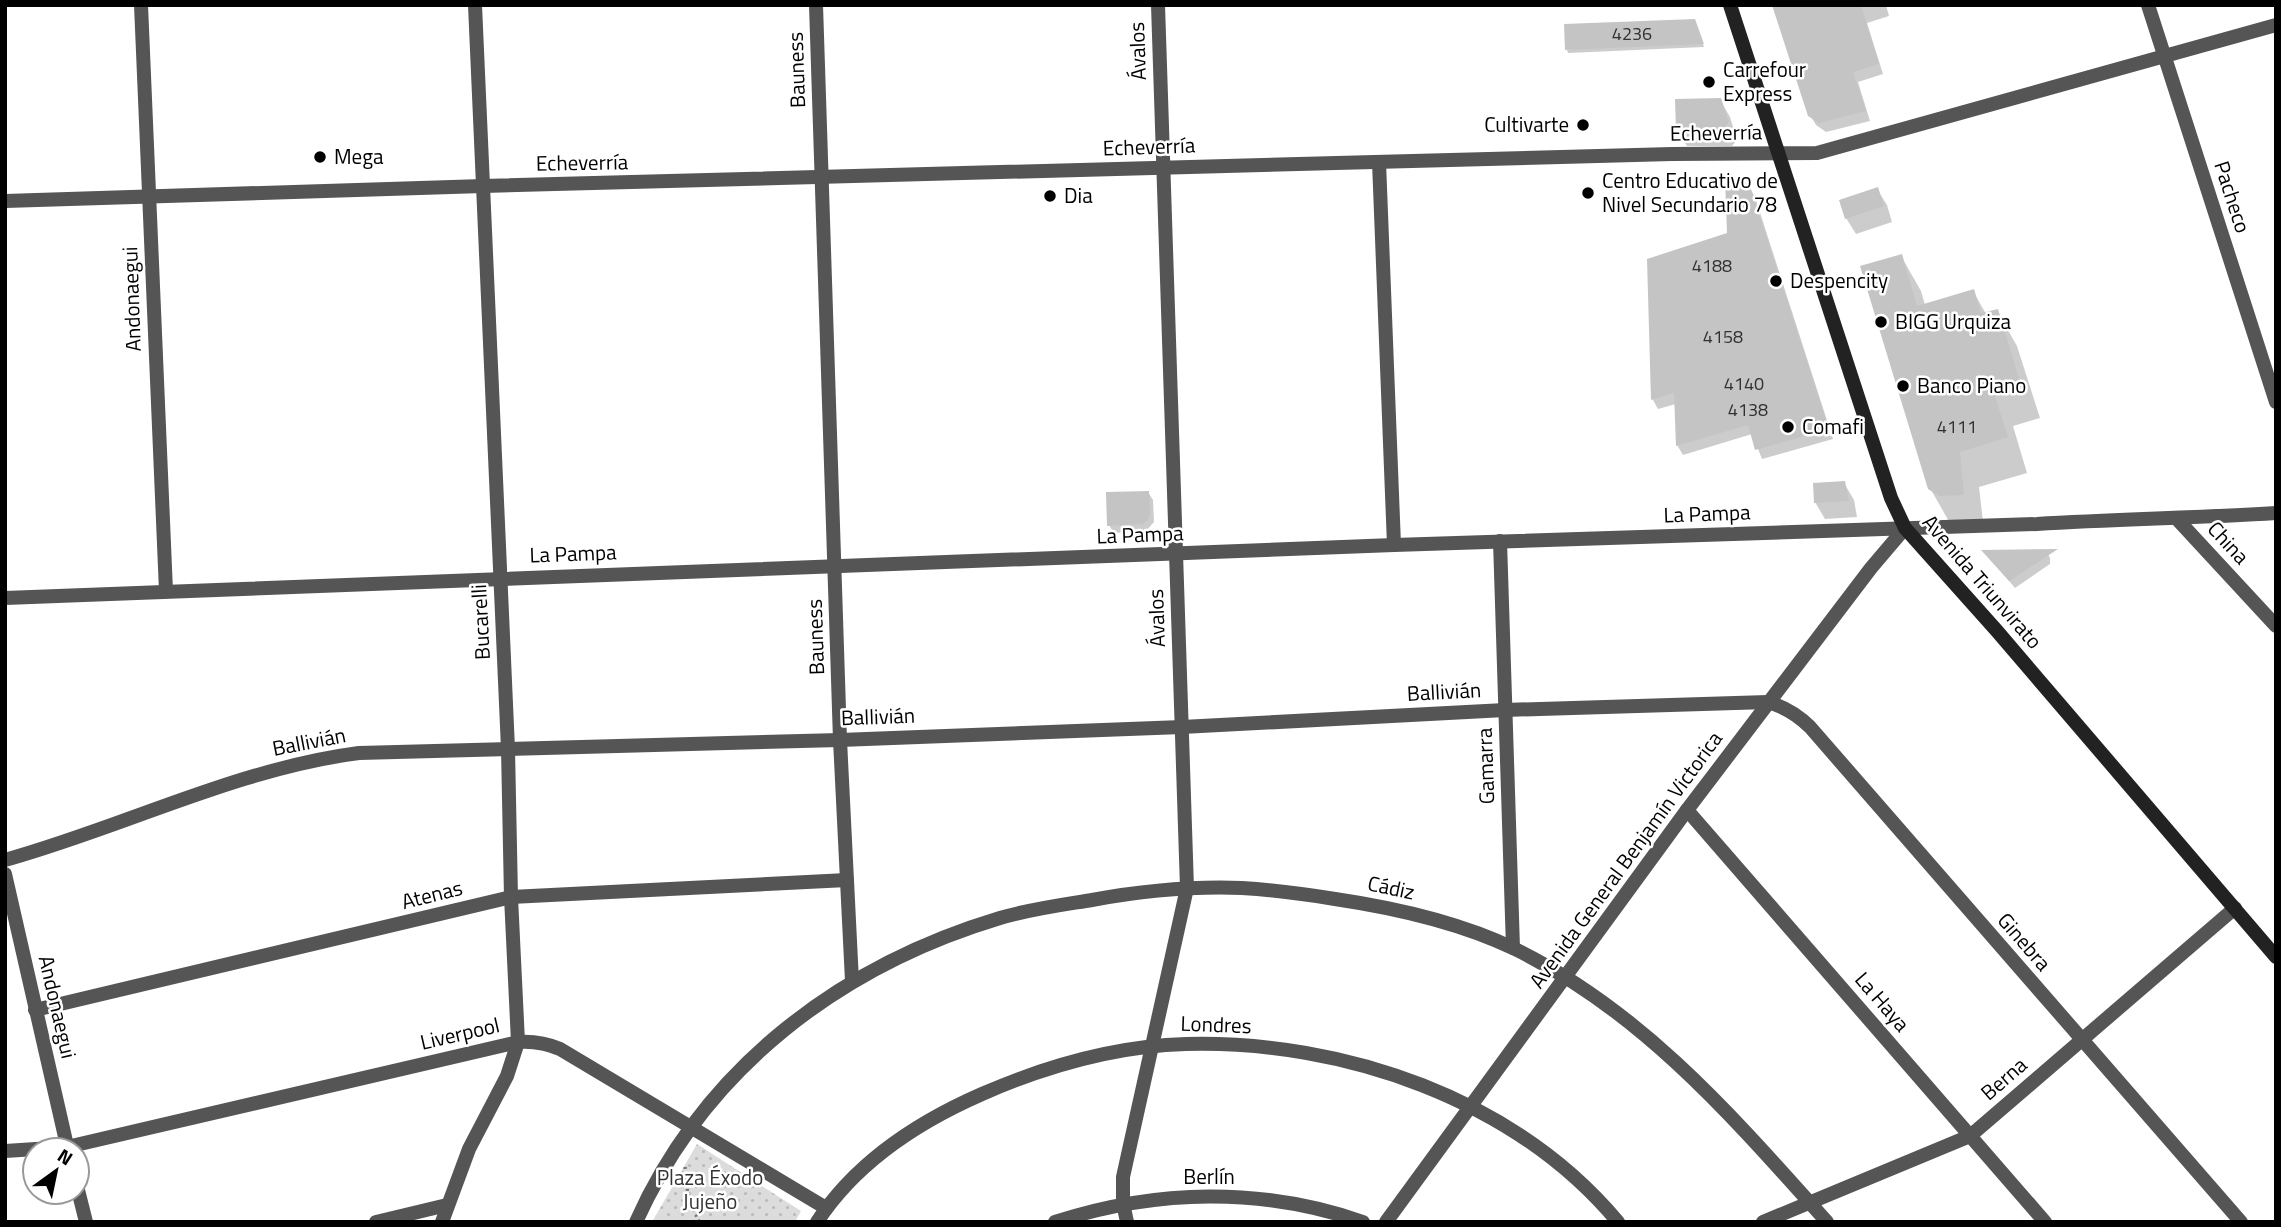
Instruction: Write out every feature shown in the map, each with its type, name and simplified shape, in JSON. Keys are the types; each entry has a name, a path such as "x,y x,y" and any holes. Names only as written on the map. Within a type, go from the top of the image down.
{"main road":[{"name":"Avenida Triunvirato","path":"1730,5 1886,485 1905,528 1997,631 2276,957"}],"street":[{"name":"Andonaegui","path":"141,5 166,591"},
{"name":"Bucarelli","path":"442,1222 469,1149 507,1076 518,1042 508,749 475,5"},
{"name":"Bauness","path":"816,5 840,740 852,981"},
{"name":"Ávalos","path":"1127,1222 1123,1203 1123,1177 1187,888 1158,5"},
{"name":"Pacheco","path":"2148,5 2276,402"},
{"name":"Echeverría","path":"5,201 1379,162 1817,153 2276,25"},
{"path":"1379,162 1394,545"},
{"name":"La Pampa","path":"5,597 1500,541 2177,519 2276,513"},
{"name":"China","path":"2177,519 2276,626"},
{"name":"Avenida General Benjamín Victorica","path":"1386,1222 1567,978 1687,810 1871,568 1905,528"},
{"name":"Gamarra","path":"1500,541 1513,948"},
{"name":"Ballivián","path":"5,860 51,847 268,771 324,757 359,753 840,740 1182,727 1505,710 1768,702"},
{"name":"Ginebra","path":"1768,702 1798,715 1810,727 2241,1222"},
{"name":"La Haya","path":"1687,810 2045,1222"},
{"name":"Andonaegui","path":"5,874 65,1136"},
{"name":"Atenas","path":"35,1010 511,897 847,880"},
{"name":"Cádiz","path":"852,981 907,953 999,918 1144,891 1240,888 1293,892 1398,909 1447,923 1513,948 1567,978 1666,1051 1741,1125 1827,1222"},
{"name":"Berna","path":"1763,1222 1970,1136 2235,908"},
{"path":"636,1222 644,1203 689,1130 722,1086 803,1015 852,981"},
{"name":"Liverpool","path":"91,1143 518,1042 546,1043 560,1049 689,1130 826,1208"},
{"name":"Londres","path":"817,1222 826,1208 866,1166 898,1139 962,1103 1050,1068 1151,1047 1228,1044 1364,1065 1471,1107 1517,1133 1552,1159 1583,1185 1618,1222"},
{"name":"Berlín","path":"1055,1222 1123,1203 1160,1198 1235,1197 1310,1206 1363,1222"},
{"path":"376,1222 447,1205"}],"path":[{"path":"689,1130 686,1185 699,1222"}],"green space":[{"name":"Plaza Éxodo Jujeño","path":"697,1144 801,1211 795,1222 652,1222"}],"building":[{"path":"1772,5 1861,5 1879,64 1853,72 1866,111 1819,123 1808,116"},
{"path":"1695,19 1704,44 1565,50 1564,24"},
{"path":"1721,98 1729,122 1723,130 1676,130 1675,99"},
{"path":"1725,178 1741,180 1750,186 1829,429 1755,450 1748,425 1676,446 1674,393 1651,400 1647,259 1727,233"},
{"path":"1878,187 1884,206 1845,219 1839,200"},
{"path":"1902,254 1917,306 1974,289 1981,313 1998,309 2020,382 1993,390 2008,437 1960,452 1964,495 1939,496 1928,489 1860,266"},
{"path":"1845,481 1849,501 1814,503 1813,483"},
{"path":"1149,491 1150,514 1147,521 1142,524 1107,526 1106,492"},
{"path":"2058,549 2009,581 1981,550"}],"place":[{"name":"Carrefour Express","path":"1709,82"},
{"name":"Cultivarte","path":"1583,125"},
{"name":"Mega","path":"320,157"},
{"name":"Centro Educativo de Nivel Secundario 78","path":"1588,193"},
{"name":"Dia","path":"1050,196"},
{"name":"Despencity","path":"1776,281"},
{"name":"BIGG Urquiza","path":"1881,322"},
{"name":"Banco Piano","path":"1903,386"},
{"name":"Comafi","path":"1788,427"}]}
